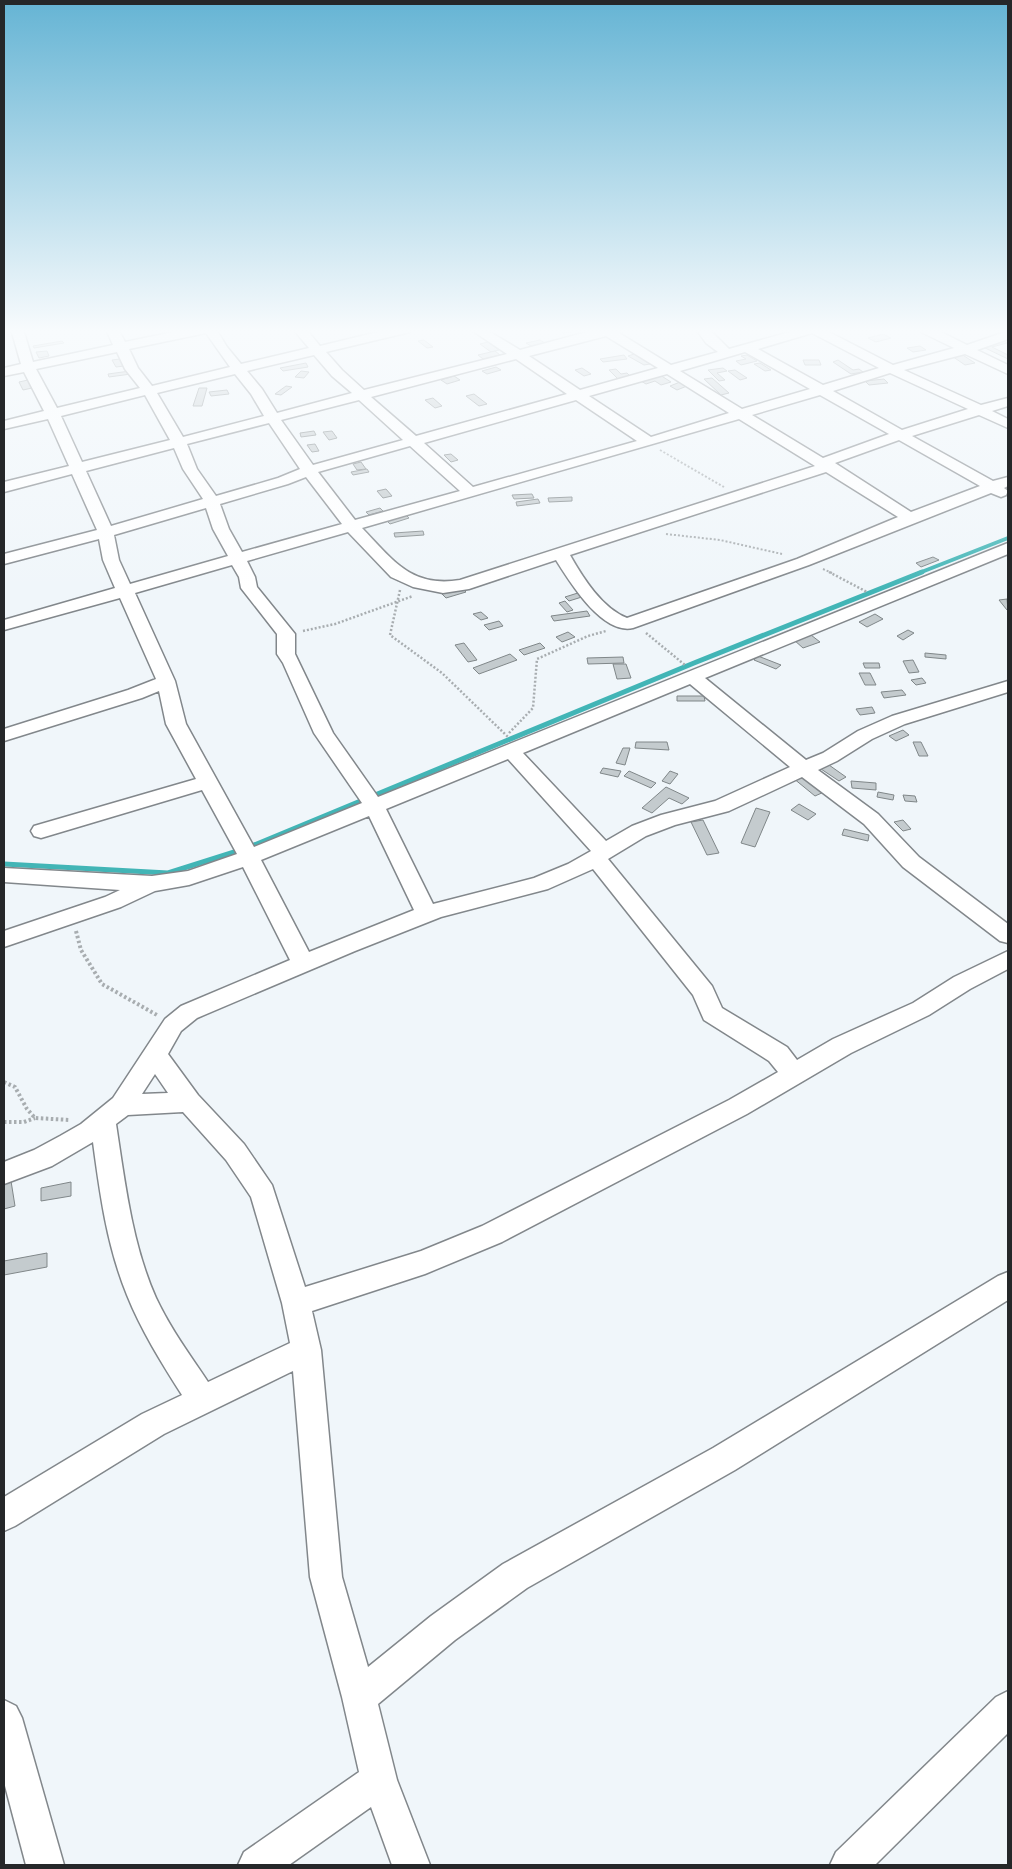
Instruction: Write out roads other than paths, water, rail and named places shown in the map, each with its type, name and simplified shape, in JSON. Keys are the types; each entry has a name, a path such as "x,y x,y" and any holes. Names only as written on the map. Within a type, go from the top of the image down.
{"street":[{"path":"4,424 39,416"},
{"path":"54,416 106,532 112,560 166,680 176,724 246,851 303,963"},
{"path":"164,416 178,440 190,469 211,500 221,529 247,577 249,588 286,634 286,654 292,663 324,733 369,799 427,914"},
{"path":"4,487 273,416"},
{"path":"386,416 471,493"},
{"path":"4,559 106,532 211,500 283,481 310,470 504,416"},
{"path":"610,416 649,442"},
{"path":"4,626 649,442 733,416"},
{"path":"744,416 825,464 910,518"},
{"path":"867,416 900,435 1001,484 1008,496"},
{"path":"270,417 352,527 397,573 419,582 443,588 463,585 560,552 732,498 900,435 960,416"},
{"path":"992,416 1008,424"},
{"path":"560,552 574,577 586,592 612,618 619,623 630,624 803,562 910,518 1001,484"},
{"path":"4,875 152,884 168,884 182,880 369,799 511,751 688,670 1008,548"},
{"path":"688,670 803,768 871,820 911,862 1008,935"},
{"path":"4,735 135,694 166,680"},
{"path":"4,1174 43,1158 105,1119 161,1046 179,1019 189,1012 303,963 427,914 540,884 576,870 639,831 668,820 722,806 830,757 864,735 900,720 948,707 1008,686"},
{"path":"511,751 599,855 704,992 712,1014 778,1054 794,1073"},
{"path":"41,831 207,782"},
{"path":"4,939 113,902 152,884"},
{"path":"296,1303 425,1262 492,1234 738,1107 842,1046 921,1009 962,983 1008,959"},
{"path":"161,1046 189,1102 235,1152 263,1193 296,1303 306,1350 326,1577 359,1697 379,1780 411,1865"},
{"path":"105,1119 189,1102"},
{"path":"105,1119 122,1238 141,1296 165,1341 202,1400"},
{"path":"359,1697 443,1628 515,1576 724,1459 1008,1285"},
{"path":"4,1516 136,1434 306,1350"},
{"path":"849,1865 1008,1709"},
{"path":"4,1718 45,1865"},
{"path":"257,1865 379,1780"}],"waterway":[{"path":"919,573 1008,538"},
{"path":"4,864 168,873 247,848 694,663 922,572"}]}
